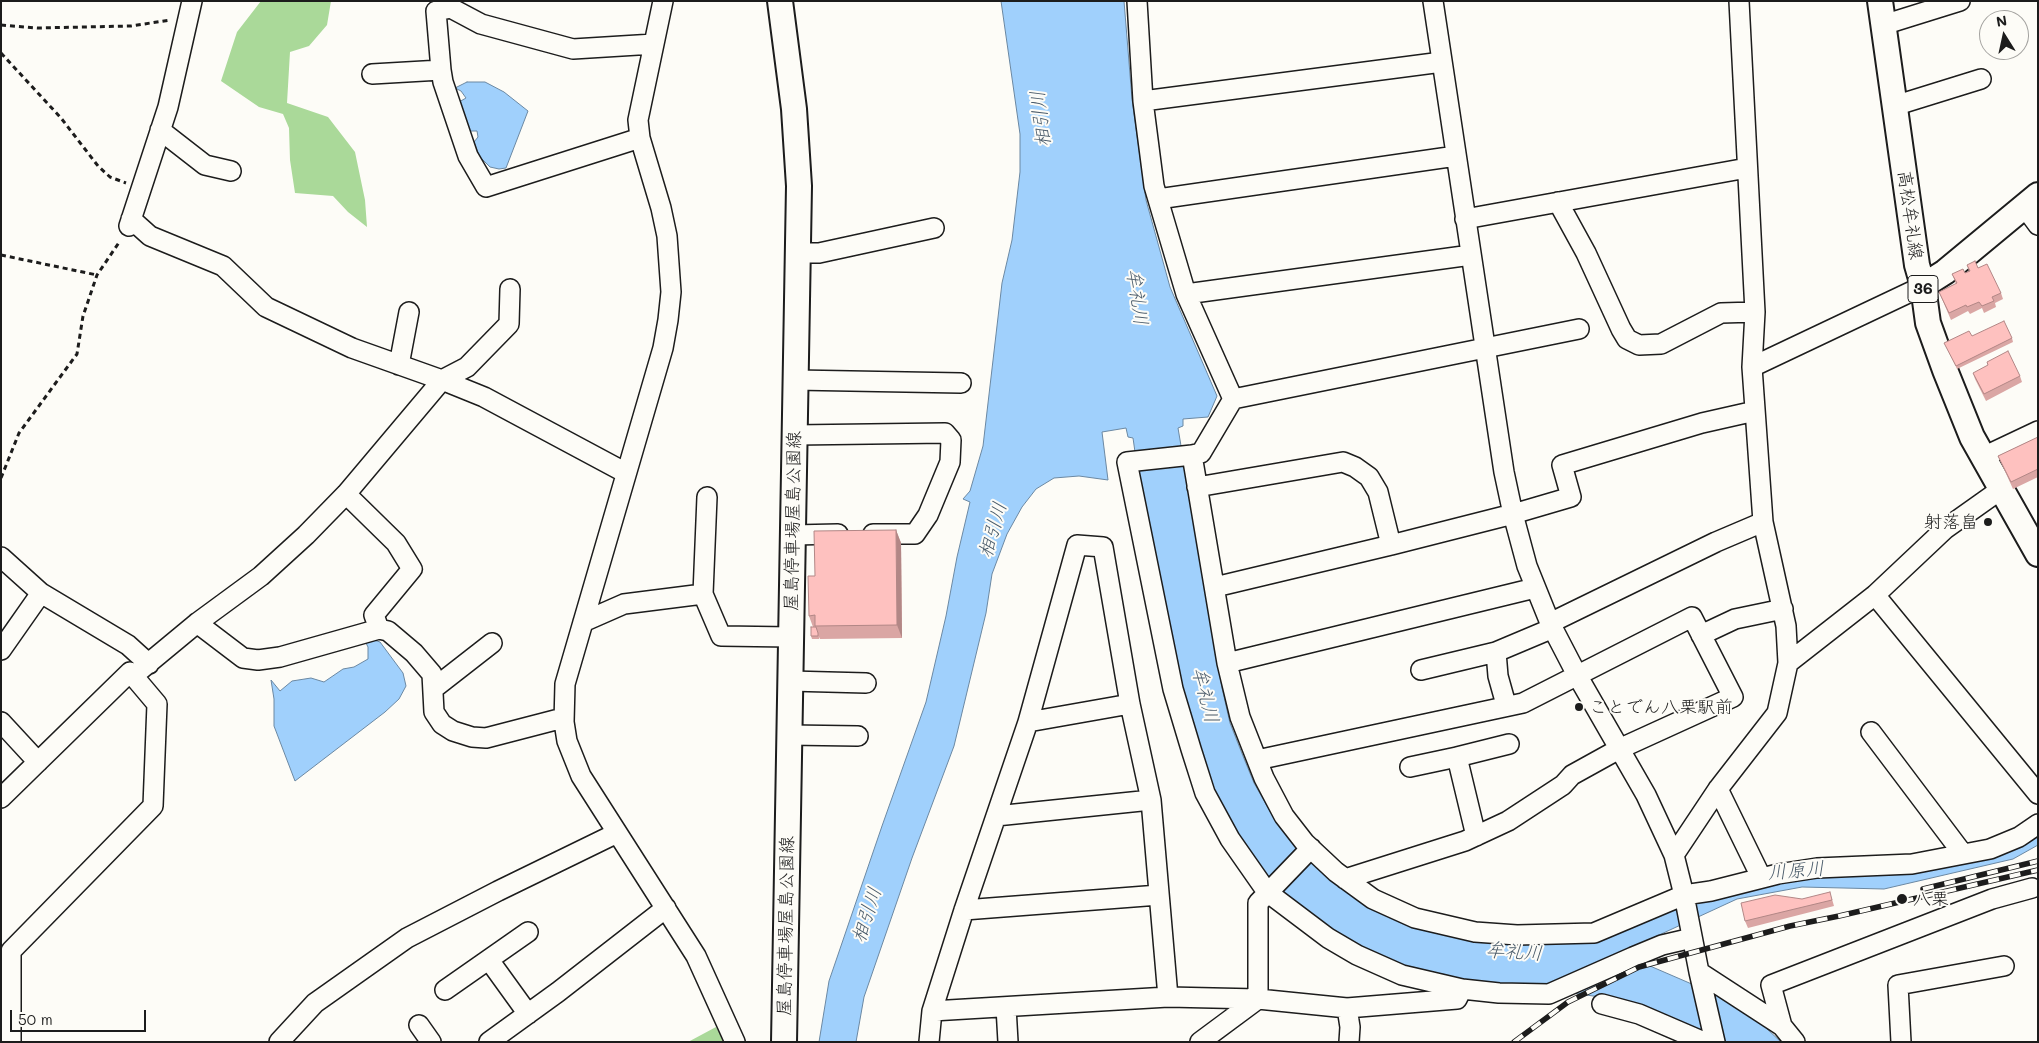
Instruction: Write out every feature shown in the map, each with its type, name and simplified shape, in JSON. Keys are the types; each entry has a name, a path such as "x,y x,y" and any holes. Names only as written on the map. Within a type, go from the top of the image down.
{"main road":[{"name":"屋島停車場屋島公園線","path":"780,1 797,134 799,186 784,1042"},
{"name":"高松牟礼線","path":"1880,1 1917,265 1923,286 1928,323 1944,370 1972,437 2000,490 2038,554"},
{"path":"1923,286 1945,272 2031,200"}],"street":[{"path":"663,1 639,111 640,138 662,208 667,236 671,292 668,320 663,348 565,684 564,718 572,759 696,956 735,1042"},
{"path":"1433,1 1504,472 1513,514 1535,588 1552,626 1577,676 1660,822 1674,855 1686,900 1692,938 1715,1042"},
{"path":"1674,855 1718,789 1776,713 1788,663 1786,626 1763,522 1752,367 1755,312 1739,1"},
{"path":"1883,25 1960,1"},
{"path":"1143,2 1143,101 1154,186 1186,294 1233,399"},
{"path":"640,138 486,187 468,156 441,70 436,12 453,5 481,24 574,49 654,44"},
{"path":"190,9 168,107 130,223 150,236 223,266 266,307 352,348 484,397 626,473"},
{"path":"1143,101 1442,62"},
{"path":"372,74 441,70"},
{"path":"1894,106 1981,79"},
{"path":"160,130 205,165 231,171"},
{"path":"1158,199 1456,156"},
{"path":"1465,219 1747,168"},
{"path":"2031,200 2038,225"},
{"path":"1558,202 1617,317 1621,329 1627,338 1639,345 1651,346 1661,344 1721,313 1755,312"},
{"path":"798,253 819,253 934,228"},
{"path":"1186,294 1471,255"},
{"path":"1752,367 1923,286"},
{"path":"133,676 197,623 261,576 306,535 346,494 442,380 467,368 509,324 510,289"},
{"path":"399,364 409,312"},
{"path":"1579,329 1233,399 1201,453 1127,462 1173,688 1191,749 1206,793 1230,839 1267,892 1328,938 1357,956 1402,975 1462,989 1499,993 1549,994 1662,945 1692,938"},
{"path":"795,380 961,383"},
{"path":"1215,587 1391,545 1571,497 1562,464 1702,423 1755,411"},
{"path":"1983,457 2038,431"},
{"path":"793,535 915,534 928,514 950,462 951,440 945,433 794,434"},
{"path":"1192,455 1228,663 1240,717 1264,778 1284,816 1311,848 1345,879 1373,899 1415,918 1475,932 1517,935 1594,933 1712,891 1760,877 1817,868 1912,864 1990,849 2019,837 2038,824"},
{"path":"1197,488 1343,462 1355,467 1369,477 1378,492 1391,545"},
{"path":"1788,663 1875,595 1945,529 2000,490"},
{"path":"346,494 396,543 412,569 374,615 379,629"},
{"path":"707,498 703,594 721,636 791,637"},
{"path":"1421,670 1496,652 1552,626 1723,539 1763,522"},
{"path":"929,1042 932,1011 1028,722 1077,545 1102,547 1130,704 1151,800 1168,997"},
{"path":"1,557 41,593 128,645 149,664"},
{"path":"1228,663 1535,588"},
{"path":"1,650 41,593"},
{"path":"583,622 624,604 703,594"},
{"path":"1875,595 2038,794"},
{"path":"1702,636 1735,619 1783,610"},
{"path":"1257,760 1523,703 1692,618 1733,697 1619,749 1572,775 1563,785 1508,821 1476,836 1345,879"},
{"path":"197,623 243,658 258,660 280,657 379,629 388,630 414,653 432,674 434,712 442,724 453,731 472,737 486,738 564,718"},
{"path":"434,689 492,643"},
{"path":"1496,652 1498,676 1505,701 1503,708"},
{"path":"1,798 130,672 157,704 153,806 8,946 11,951 11,1042"},
{"path":"790,681 866,683"},
{"path":"1028,722 1130,704"},
{"path":"1,722 38,762"},
{"path":"1871,732 1963,854"},
{"path":"789,735 858,736"},
{"path":"1410,767 1509,744"},
{"path":"1457,757 1476,836"},
{"path":"1718,789 1760,877"},
{"path":"996,816 1151,800"},
{"path":"279,1042 315,1003 407,938 617,833"},
{"path":"1258,999 1258,903 1311,848"},
{"path":"1782,1026 1772,985 1992,899 2032,888"},
{"path":"964,910 1159,895"},
{"path":"489,1042 666,908"},
{"path":"445,990 528,932"},
{"path":"489,960 528,1014"},
{"path":"1901,1042 1898,985 2004,966"},
{"path":"1699,972 1782,1026 1795,1042"},
{"path":"932,1011 1168,997 1258,999 1346,1008 1457,999 1462,989"},
{"path":"1200,1042 1258,999"},
{"path":"1602,1004 1639,1014 1704,1042"},
{"path":"1006,1008 1008,1042"},
{"path":"1346,1008 1350,1027 1349,1042"},
{"path":"418,1024 431,1042"}],"path":[{"path":"1,25 37,28 131,26 190,9"},
{"path":"1,54 62,118 98,166 110,177 140,188"},
{"path":"1,478 20,433 77,354 83,316 97,275 130,223"},
{"path":"1,255 97,275"}],"green space":[{"path":"261,1 331,1 327,25 309,46 290,52 287,103 328,117 355,152 365,200 367,227 348,212 333,196 295,193 290,160 289,128 283,114 259,107 221,81 237,32"},
{"path":"716,1027 724,1042 688,1042"}],"water":[{"path":"1001,1 1124,1 1132,99 1146,200 1170,287 1217,396 1208,417 1183,419 1183,426 1178,428 1222,688 1230,723 1254,783 1271,813 1292,842 1345,888 1531,943 1721,895 2038,832 2038,845 2013,859 1884,889 1802,887 1737,899 1620,953 1731,1001 1750,1013 1781,1042 1724,1042 1600,997 1545,989 1472,986 1419,973 1373,954 1299,909 1257,867 1217,805 1191,737 1133,438 1128,437 1126,428 1102,432 1108,480 1079,476 1054,478 1036,489 1022,507 1007,534 992,574 986,613 954,746 912,858 864,997 856,1042 819,1042 829,981 926,702 970,502 963,499 970,491 983,446 1002,283 1012,240 1020,172 1020,134"},
{"path":"467,82 485,82 504,92 528,111 506,168 490,167 479,156 474,142 478,137 477,131 470,131 462,118 459,102 466,98 461,91 455,88"},
{"path":"374,640 380,642 403,673 406,686 399,699 385,712 295,781 274,726 274,699 271,680 280,691 292,681 311,678 324,682 343,669 354,667 368,659 368,647 365,641"}],"building":[{"path":"1975,261 1978,268 1987,264 2001,293 1992,297 1994,301 1982,306 1979,302 1967,307 1966,305 1949,313 1939,292 1957,283 1952,274 1963,269 1965,273 1970,271 1967,265"},
{"path":"2004,321 2012,338 1956,366 1944,343 1969,331 1972,336"},
{"path":"2008,351 2020,376 1984,394 1973,373 1988,365 1987,362"},
{"path":"2038,437 2038,469 2011,482 1998,456"},
{"path":"896,530 897,625 815,626 815,615 809,616 808,576 815,576 814,531"},
{"path":"811,627 816,627 818,636 811,636"},
{"path":"1830,892 1832,900 1745,921 1741,903 1775,895 1802,899"}],"railway":[{"path":"1923,889 2038,861"},
{"path":"1514,1042 1568,1002 1639,967 1790,926 2038,870"}],"place":[{"name":"射落畠","path":"1988,522"},
{"name":"ことでん八栗駅前","path":"1579,707"},
{"name":"八栗","path":"1902,899"}],"water label":[{"name":"相引川","path":"1041,119"},
{"name":"牟礼川","path":"1137,297"},
{"name":"相引川","path":"993,530"},
{"name":"牟礼川","path":"1205,695"},
{"name":"川原川","path":"1796,871"},
{"name":"相引川","path":"867,915"},
{"name":"牟礼川","path":"1514,952"}]}
